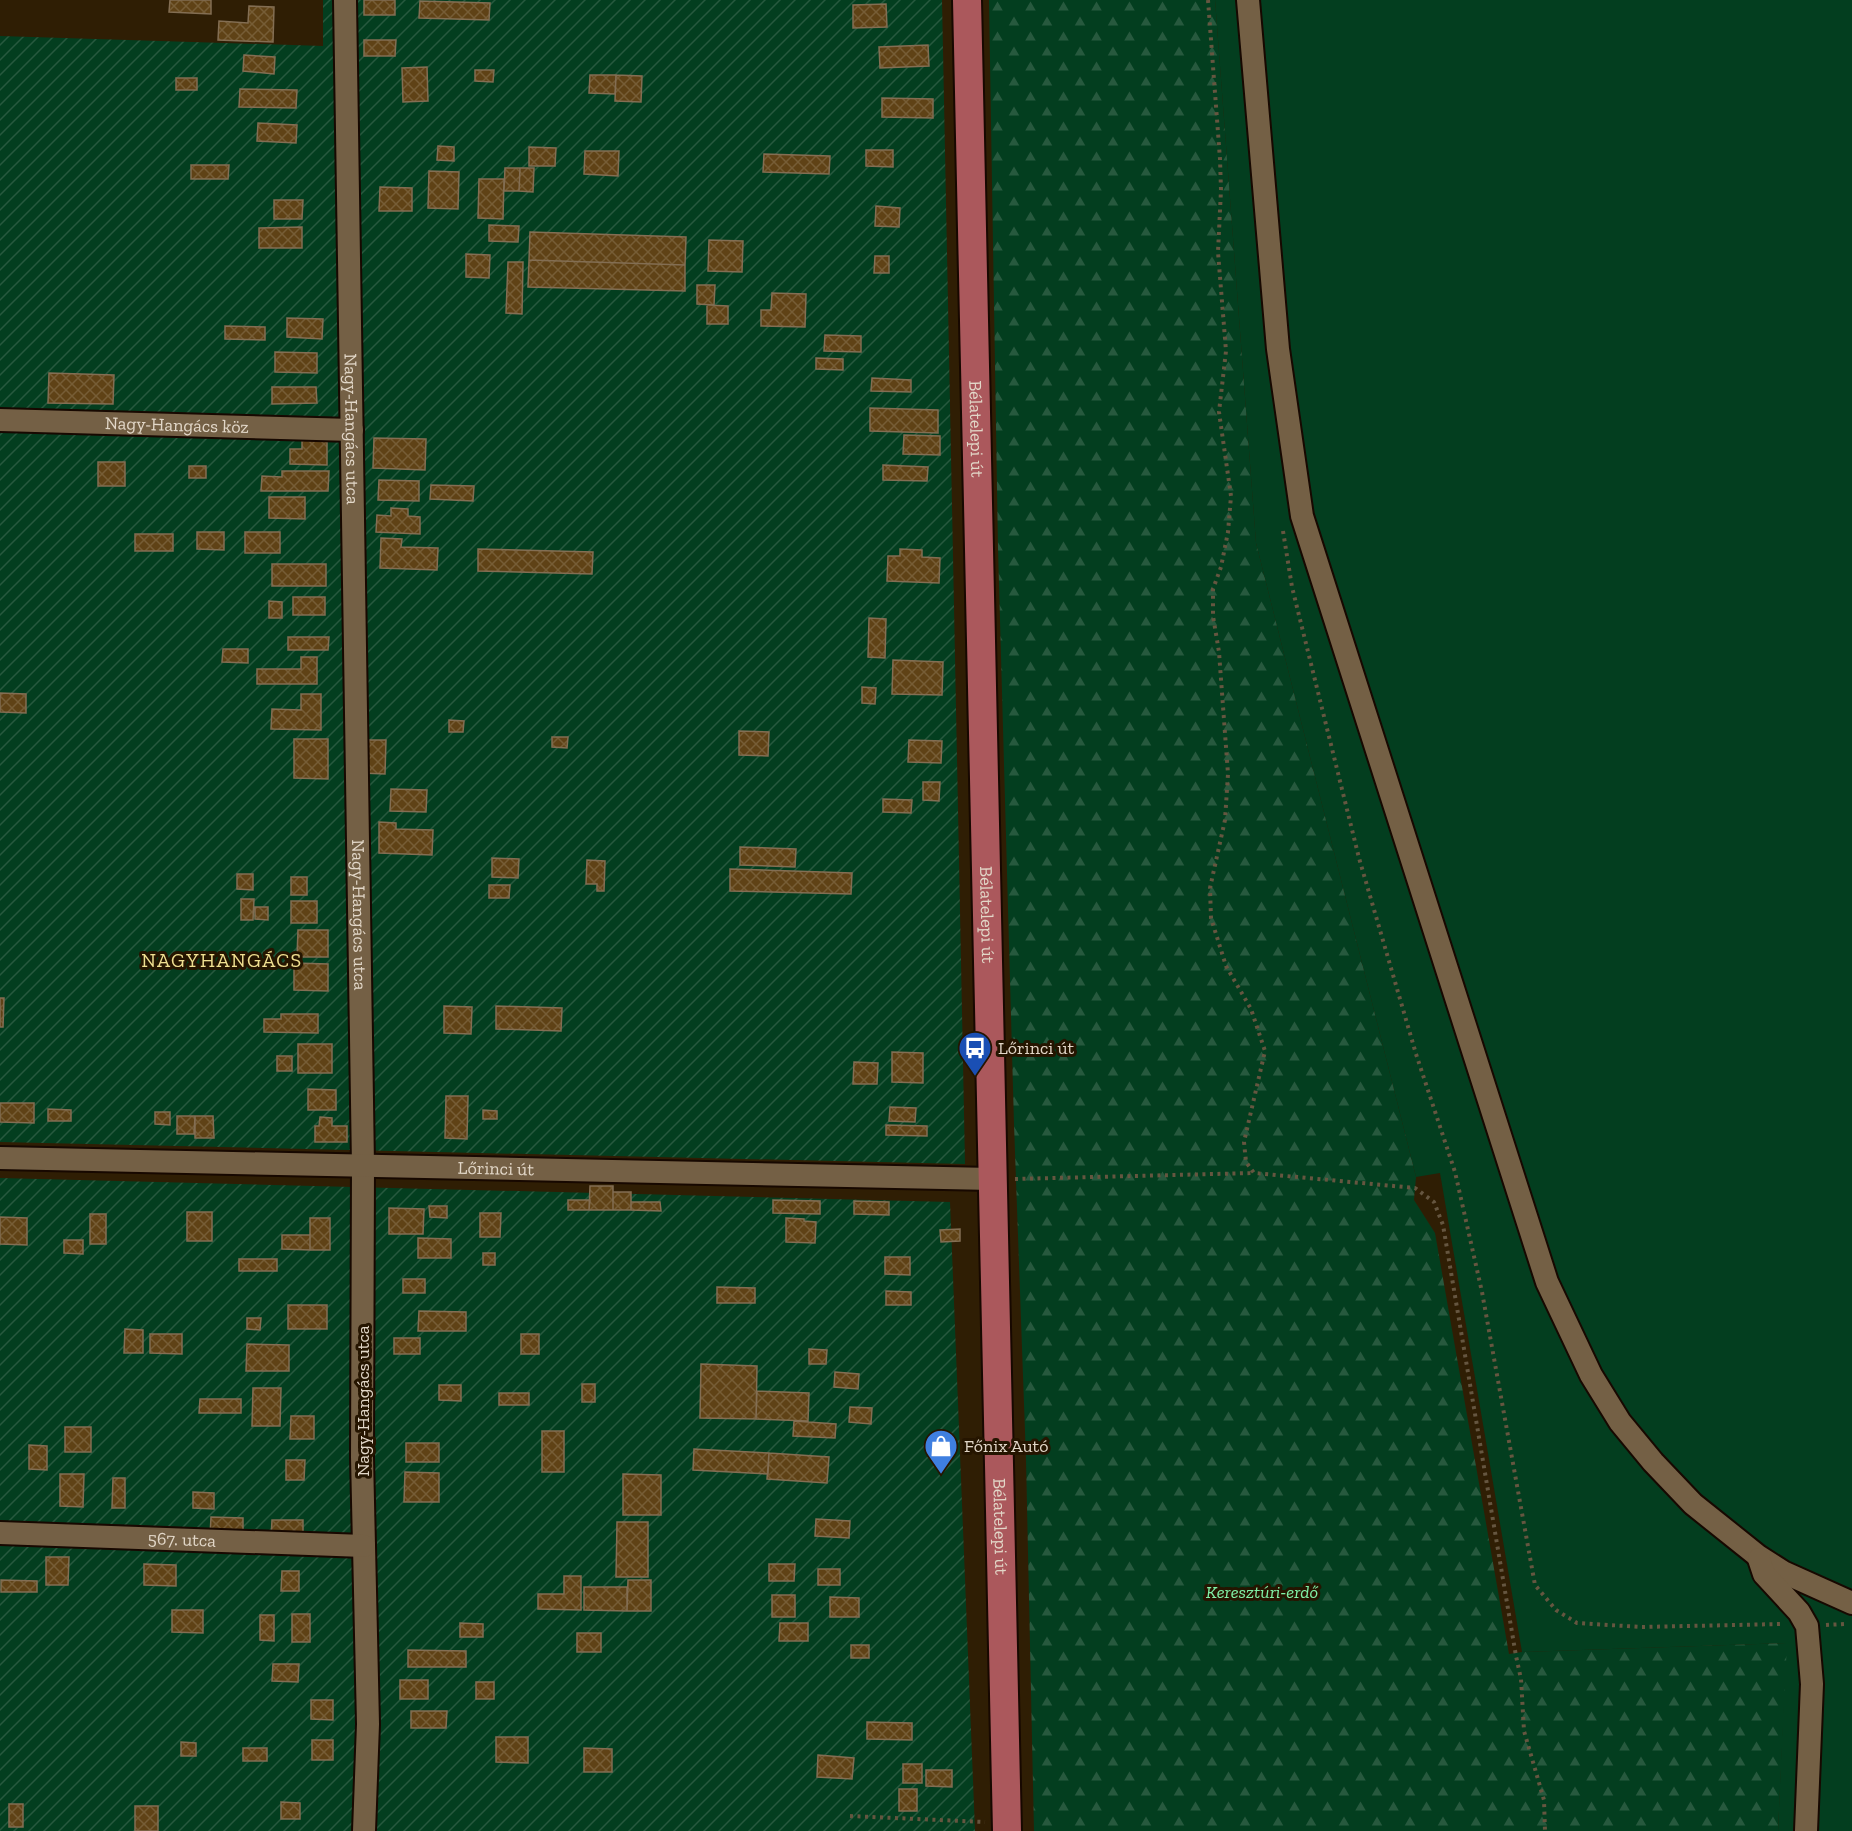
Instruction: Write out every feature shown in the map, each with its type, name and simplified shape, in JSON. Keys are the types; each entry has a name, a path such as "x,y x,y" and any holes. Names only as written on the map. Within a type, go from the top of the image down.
{"main road":[{"name":"Bélatelepi út","path":"967,0 1006,1827"}],"street":[{"name":"Nagy-Hangács utca","path":"345,0 363,1166 362,1456 368,1724 364,1831"},
{"path":"1248,0 1278,349 1302,516 1547,1282 1591,1376 1620,1422 1653,1462 1693,1504 1758,1556 1783,1572 1852,1603"},
{"name":"Nagy-Hangács köz","path":"0,420 352,430"},
{"name":"Lőrinci út","path":"0,1158 992,1179"},
{"name":"567. utca","path":"0,1533 364,1546"},
{"path":"1758,1556 1764,1574 1799,1612 1807,1626 1812,1684 1806,1831"}],"path":[{"path":"1208,0 1220,159 1218,252 1226,351 1219,412 1231,496 1228,532 1221,567 1213,589 1213,616 1221,675 1228,774 1225,820 1210,888 1211,918 1226,966 1251,1009 1265,1051 1244,1142 1246,1162 1254,1173"},
{"path":"992,1179 1254,1173 1415,1188 1434,1202 1443,1225 1521,1679 1524,1731 1544,1800 1545,1831"},
{"path":"850,1816 1006,1827"}],"green space":[{"path":"323,0 942,0 965,1164 0,1142 0,36 323,46"},
{"name":"Keresztúri-erdő","path":"989,0 1215,0 1256,543 1416,1177 1414,1200 1435,1233 1509,1654 1787,1643 1778,1831 1034,1831 1026,1459 998,548"},
{"path":"1215,0 1852,0 1852,1831 1778,1831 1786,1643 1522,1652 1440,1173 1416,1177 1256,543"},
{"path":"0,1178 950,1202 975,1831 0,1831"}],"building":[{"path":"170,0 211,0 211,14 169,12"},
{"path":"364,0 395,0 395,15 364,15"},
{"path":"420,1 490,3 489,20 419,18"},
{"path":"886,4 887,27 853,28 853,5"},
{"path":"249,6 274,7 273,42 218,40 219,21 248,23"},
{"path":"364,40 396,40 395,56 364,56"},
{"path":"928,45 929,66 880,68 879,47"},
{"path":"244,55 275,57 274,74 243,71"},
{"path":"427,67 428,101 403,102 402,68"},
{"path":"475,70 494,70 493,82 475,81"},
{"path":"590,75 616,75 615,94 589,93"},
{"path":"616,75 642,76 641,102 615,101"},
{"path":"176,78 197,78 197,90 176,90"},
{"path":"240,89 297,90 296,108 239,107"},
{"path":"882,98 933,99 933,118 882,117"},
{"path":"258,123 297,125 296,143 257,141"},
{"path":"438,146 454,147 454,161 437,160"},
{"path":"529,147 556,148 555,166 529,166"},
{"path":"866,150 893,150 893,167 866,166"},
{"path":"585,151 619,151 618,176 584,174"},
{"path":"764,154 830,156 829,174 763,172"},
{"path":"191,165 229,165 228,179 191,179"},
{"path":"505,168 520,168 519,191 504,191"},
{"path":"520,168 534,168 533,192 519,191"},
{"path":"429,171 459,172 458,209 428,208"},
{"path":"479,179 504,179 503,219 478,218"},
{"path":"380,187 412,188 412,211 379,211"},
{"path":"274,200 303,200 302,219 274,219"},
{"path":"876,206 900,208 899,227 875,226"},
{"path":"489,225 519,226 518,242 489,241"},
{"path":"302,227 302,248 259,248 259,228"},
{"path":"530,232 686,237 685,265 529,260"},
{"path":"709,240 743,241 742,272 708,271"},
{"path":"466,254 490,255 489,278 466,277"},
{"path":"875,256 889,256 889,273 874,273"},
{"path":"529,260 685,265 685,291 528,287"},
{"path":"508,262 523,262 522,314 506,313"},
{"path":"697,285 715,285 714,305 697,304"},
{"path":"772,293 806,294 805,327 761,326 761,310 771,310"},
{"path":"707,305 728,306 728,324 707,324"},
{"path":"287,318 323,319 322,339 287,337"},
{"path":"225,326 265,327 265,340 225,339"},
{"path":"825,335 861,336 861,352 824,351"},
{"path":"275,352 317,353 317,373 275,372"},
{"path":"816,358 843,359 843,370 816,369"},
{"path":"49,373 114,375 113,404 48,403"},
{"path":"872,378 911,380 911,392 871,391"},
{"path":"272,387 316,387 317,403 272,404"},
{"path":"870,408 938,410 938,433 870,431"},
{"path":"302,435 327,435 327,465 290,464 290,449 302,449"},
{"path":"904,435 940,436 940,455 903,454"},
{"path":"374,438 426,439 425,470 373,468"},
{"path":"98,462 125,462 125,486 98,486"},
{"path":"883,465 928,467 927,481 883,480"},
{"path":"189,466 206,466 206,478 189,478"},
{"path":"282,471 329,471 328,491 261,491 262,476 282,477"},
{"path":"379,480 419,481 419,501 378,500"},
{"path":"431,485 474,486 473,501 430,499"},
{"path":"269,497 305,497 305,519 269,518"},
{"path":"391,508 408,509 408,516 420,517 420,534 376,532 377,515 391,516"},
{"path":"197,532 224,532 224,550 197,549"},
{"path":"245,532 280,532 280,553 245,553"},
{"path":"135,534 173,534 173,551 135,551"},
{"path":"381,538 402,539 401,547 438,548 437,570 380,568"},
{"path":"478,549 593,552 592,574 478,571"},
{"path":"900,549 922,550 922,557 940,558 939,583 887,581 888,556 900,556"},
{"path":"272,564 326,564 326,586 272,586"},
{"path":"293,597 325,597 325,615 293,615"},
{"path":"269,601 282,602 282,618 269,618"},
{"path":"869,618 886,619 885,658 868,657"},
{"path":"288,637 329,637 328,650 288,650"},
{"path":"223,649 248,649 248,663 222,662"},
{"path":"301,657 317,657 317,684 257,684 257,669 301,669"},
{"path":"893,660 943,662 942,695 892,694"},
{"path":"862,687 876,688 875,704 862,703"},
{"path":"0,693 26,694 26,713 0,712"},
{"path":"301,694 321,694 321,730 271,729 272,709 301,710"},
{"path":"449,720 464,721 463,732 449,732"},
{"path":"739,731 769,732 768,756 739,755"},
{"path":"552,737 568,737 567,748 552,747"},
{"path":"294,739 328,739 328,779 294,778"},
{"path":"363,740 386,740 385,774 362,773"},
{"path":"909,740 942,741 941,763 908,762"},
{"path":"923,782 940,782 939,801 923,800"},
{"path":"391,789 427,790 426,812 390,811"},
{"path":"883,799 912,800 911,813 883,812"},
{"path":"379,822 396,823 396,829 433,830 432,855 379,853"},
{"path":"740,847 796,849 795,867 740,865"},
{"path":"492,858 519,859 518,878 492,877"},
{"path":"587,860 605,861 604,891 597,891 597,884 586,884"},
{"path":"730,869 852,873 851,894 730,891"},
{"path":"237,874 253,874 253,890 237,889"},
{"path":"291,877 307,877 307,895 291,895"},
{"path":"489,885 510,885 509,898 489,898"},
{"path":"241,899 254,899 253,920 241,920"},
{"path":"291,901 317,901 317,923 291,923"},
{"path":"255,907 268,907 268,920 255,919"},
{"path":"298,930 328,930 328,957 297,957"},
{"path":"294,963 328,964 328,991 294,990"},
{"path":"0,998 4,998 3,1027 0,1027"},
{"path":"444,1006 472,1007 471,1034 444,1033"},
{"path":"496,1006 562,1008 561,1031 496,1029"},
{"path":"281,1014 318,1014 318,1033 264,1032 264,1019 281,1019"},
{"path":"298,1044 332,1044 332,1073 298,1073"},
{"path":"892,1052 923,1053 923,1083 892,1082"},
{"path":"277,1056 292,1056 292,1071 277,1071"},
{"path":"854,1062 878,1063 877,1084 853,1084"},
{"path":"308,1089 336,1090 336,1110 308,1110"},
{"path":"446,1096 468,1096 467,1139 445,1138"},
{"path":"0,1103 34,1103 34,1123 0,1122"},
{"path":"890,1107 916,1108 915,1122 889,1121"},
{"path":"48,1109 71,1110 71,1121 48,1121"},
{"path":"483,1110 497,1111 497,1119 483,1119"},
{"path":"155,1112 170,1112 170,1125 155,1124"},
{"path":"177,1116 195,1116 194,1134 177,1134"},
{"path":"195,1116 213,1116 214,1138 195,1138"},
{"path":"320,1117 332,1118 332,1126 347,1126 347,1142 315,1142 315,1126 319,1126"},
{"path":"886,1125 927,1126 927,1136 886,1135"},
{"path":"590,1186 613,1186 613,1210 589,1210"},
{"path":"613,1192 631,1192 631,1210 613,1210"},
{"path":"568,1200 590,1200 589,1210 568,1210"},
{"path":"773,1200 820,1201 820,1214 773,1213"},
{"path":"854,1201 889,1202 889,1215 854,1214"},
{"path":"631,1202 660,1202 661,1211 631,1210"},
{"path":"429,1206 447,1206 447,1218 430,1217"},
{"path":"389,1208 424,1209 423,1234 389,1234"},
{"path":"187,1212 212,1212 212,1241 187,1241"},
{"path":"480,1213 501,1213 500,1237 480,1237"},
{"path":"90,1214 106,1214 106,1244 90,1244"},
{"path":"0,1217 27,1218 27,1245 0,1244"},
{"path":"310,1218 330,1218 330,1250 310,1250"},
{"path":"786,1218 816,1222 815,1243 786,1242"},
{"path":"960,1229 960,1241 941,1242 940,1230"},
{"path":"282,1235 310,1235 310,1250 282,1249"},
{"path":"418,1238 451,1239 451,1258 418,1258"},
{"path":"64,1240 83,1240 83,1254 64,1253"},
{"path":"483,1253 495,1253 495,1265 483,1265"},
{"path":"885,1257 910,1257 910,1275 885,1274"},
{"path":"239,1259 277,1259 277,1271 239,1271"},
{"path":"403,1279 425,1279 425,1293 403,1293"},
{"path":"717,1287 755,1288 755,1303 717,1303"},
{"path":"886,1291 911,1292 911,1305 886,1305"},
{"path":"288,1305 327,1305 327,1329 288,1329"},
{"path":"419,1311 466,1312 466,1331 418,1331"},
{"path":"247,1318 261,1318 260,1330 247,1329"},
{"path":"125,1329 143,1330 143,1353 124,1353"},
{"path":"150,1334 182,1334 182,1354 150,1353"},
{"path":"521,1334 539,1334 539,1354 521,1354"},
{"path":"394,1338 420,1338 420,1354 394,1354"},
{"path":"247,1344 289,1345 289,1371 246,1371"},
{"path":"809,1349 827,1350 826,1364 809,1364"},
{"path":"701,1364 757,1366 756,1419 700,1418"},
{"path":"835,1372 859,1374 858,1389 834,1387"},
{"path":"582,1384 595,1384 595,1402 582,1402"},
{"path":"439,1385 461,1385 461,1401 439,1400"},
{"path":"253,1388 281,1388 280,1426 252,1426"},
{"path":"757,1391 809,1393 808,1421 756,1419"},
{"path":"499,1393 529,1393 529,1405 499,1405"},
{"path":"200,1399 241,1399 241,1413 199,1413"},
{"path":"850,1407 872,1408 871,1424 849,1422"},
{"path":"291,1416 314,1416 314,1439 290,1439"},
{"path":"794,1421 836,1424 835,1438 793,1436"},
{"path":"65,1427 91,1427 91,1452 65,1452"},
{"path":"542,1431 564,1431 564,1472 542,1472"},
{"path":"406,1443 439,1443 439,1462 406,1462"},
{"path":"29,1445 47,1446 47,1470 29,1469"},
{"path":"694,1449 769,1453 768,1474 693,1470"},
{"path":"769,1453 829,1457 827,1483 767,1479"},
{"path":"286,1460 305,1460 304,1480 286,1480"},
{"path":"405,1472 439,1473 439,1502 404,1502"},
{"path":"60,1474 84,1474 83,1507 60,1506"},
{"path":"623,1474 661,1475 661,1515 623,1515"},
{"path":"113,1478 125,1478 125,1508 112,1508"},
{"path":"193,1492 214,1493 214,1509 193,1508"},
{"path":"211,1517 243,1518 243,1536 210,1536"},
{"path":"816,1519 850,1521 849,1538 815,1536"},
{"path":"272,1520 303,1520 303,1539 271,1539"},
{"path":"617,1522 648,1522 648,1577 616,1577"},
{"path":"46,1557 69,1557 68,1585 46,1585"},
{"path":"144,1564 176,1565 176,1586 144,1585"},
{"path":"769,1564 795,1564 794,1581 769,1581"},
{"path":"818,1569 840,1569 840,1585 818,1585"},
{"path":"282,1571 299,1571 299,1591 281,1591"},
{"path":"564,1576 581,1576 581,1610 538,1609 538,1594 564,1594"},
{"path":"1,1580 37,1581 37,1592 1,1592"},
{"path":"628,1580 651,1580 651,1611 627,1611"},
{"path":"584,1587 627,1587 627,1611 584,1610"},
{"path":"772,1595 795,1595 795,1617 772,1617"},
{"path":"830,1597 859,1598 859,1617 830,1617"},
{"path":"172,1610 203,1610 203,1633 172,1632"},
{"path":"292,1614 310,1614 310,1642 292,1642"},
{"path":"260,1615 274,1615 274,1641 260,1640"},
{"path":"460,1623 483,1624 483,1637 460,1637"},
{"path":"780,1623 808,1623 808,1641 779,1641"},
{"path":"577,1633 601,1633 601,1652 577,1652"},
{"path":"851,1645 869,1645 869,1658 851,1658"},
{"path":"408,1650 466,1651 466,1667 408,1667"},
{"path":"273,1664 299,1664 298,1682 272,1681"},
{"path":"400,1680 428,1680 428,1699 400,1699"},
{"path":"476,1682 494,1682 494,1699 476,1699"},
{"path":"311,1700 333,1700 333,1720 311,1719"},
{"path":"411,1711 447,1711 446,1728 411,1728"},
{"path":"867,1722 912,1723 912,1740 867,1739"},
{"path":"496,1737 528,1737 528,1763 496,1762"},
{"path":"312,1740 333,1740 333,1760 312,1760"},
{"path":"181,1742 196,1743 196,1756 181,1756"},
{"path":"243,1748 267,1748 267,1761 243,1761"},
{"path":"584,1748 612,1749 612,1772 584,1772"},
{"path":"818,1755 854,1758 852,1779 817,1777"},
{"path":"903,1764 922,1764 922,1783 903,1783"},
{"path":"926,1770 952,1770 952,1787 926,1786"},
{"path":"899,1789 917,1789 917,1811 899,1811"},
{"path":"281,1802 300,1803 300,1819 281,1819"},
{"path":"9,1804 23,1804 23,1827 9,1827"},
{"path":"135,1806 158,1806 158,1831 135,1831"}],"place":[{"name":"Lőrinci út","path":"975,1077"},
{"name":"Főnix Autó","path":"941,1475"}],"district":[{"name":"NAGYHANGÁCS","path":"222,960"}]}
